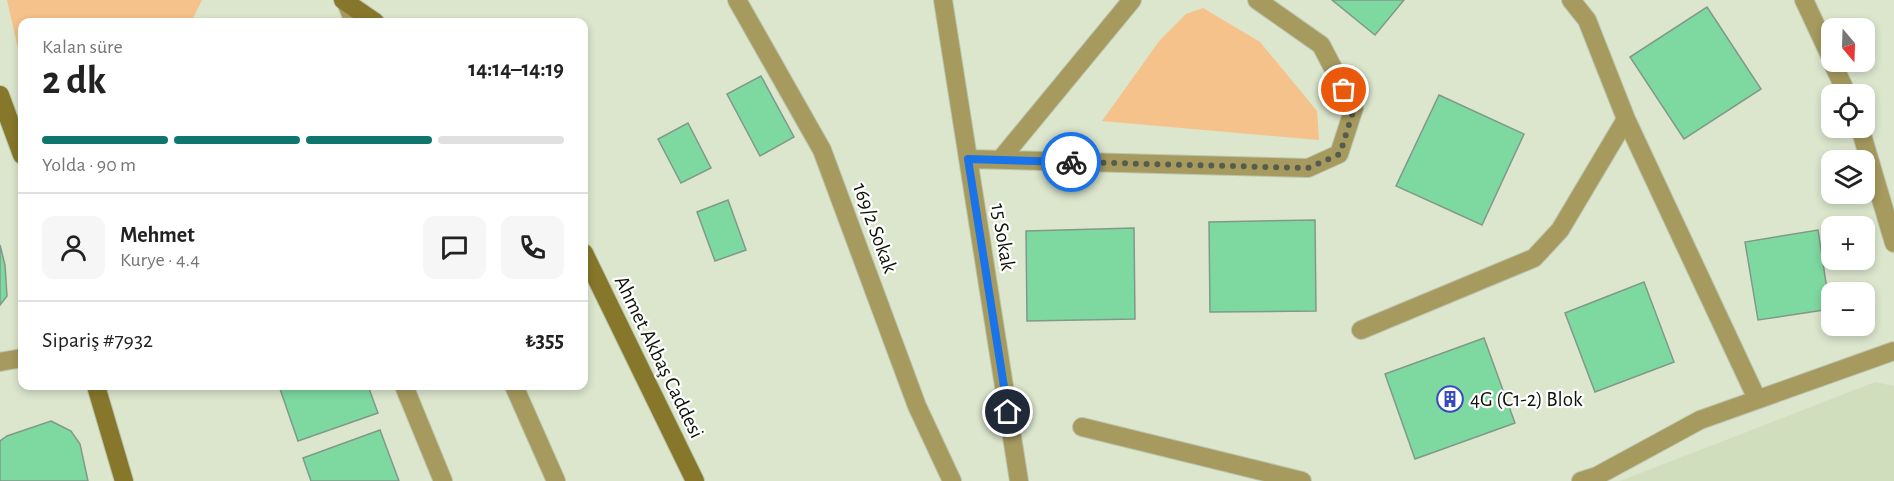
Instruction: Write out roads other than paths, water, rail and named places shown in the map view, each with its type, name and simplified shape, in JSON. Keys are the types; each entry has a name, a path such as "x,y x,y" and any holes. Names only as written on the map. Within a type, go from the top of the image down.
{"street":[{"name":"169/2 Sokak","path":"737,0 822,150 917,406 952,481"},
{"name":"15 Sokak","path":"944,0 1019,481"},
{"path":"1000,160 1132,0"},
{"path":"968,159 1308,168 1340,154 1354,108 1321,45 1257,0"},
{"path":"1571,0 1587,20 1626,119 1757,399"},
{"path":"1804,0 1821,37"},
{"path":"344,1 352,18"},
{"path":"344,1 369,18"},
{"path":"0,95 18,126"},
{"path":"1361,330 1534,258 1560,230 1626,119"},
{"path":"1863,138 1894,243"},
{"name":"Ahmet Akbaş Caddesi","path":"588,261 695,481"},
{"path":"1581,481 1597,476 1700,420 1894,351"},
{"path":"0,362 18,359"},
{"path":"97,390 124,481"},
{"path":"406,390 443,481"},
{"path":"516,390 556,481"},
{"path":"1082,427 1302,481"}],"place":[{"name":"4G (C1-2) Blok","path":"1450,399"}]}
